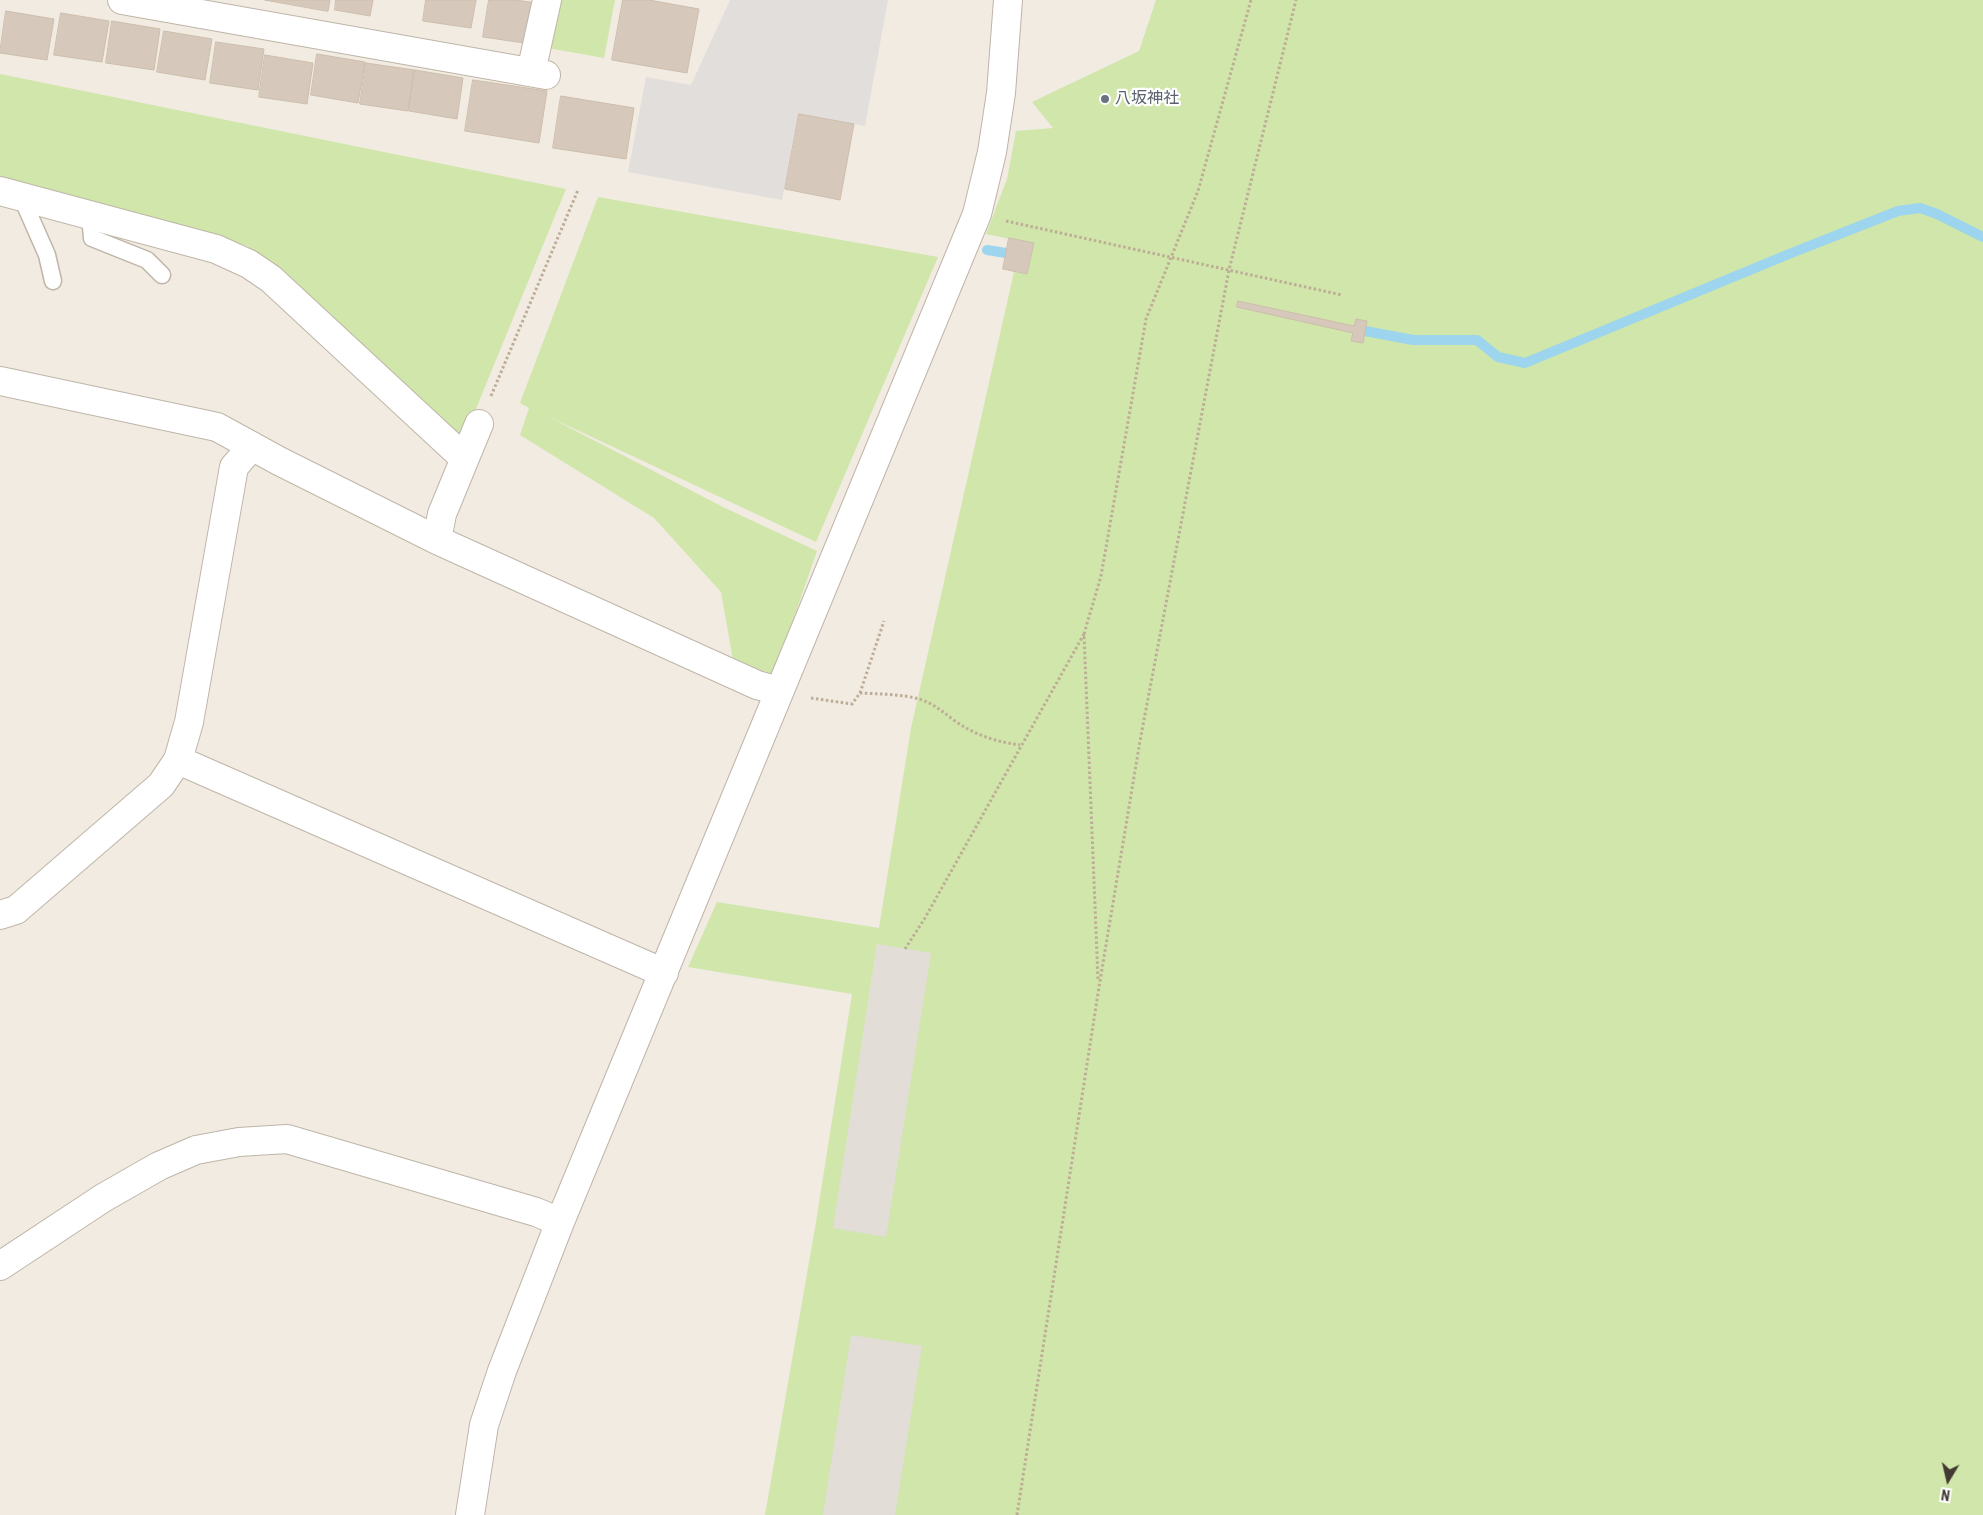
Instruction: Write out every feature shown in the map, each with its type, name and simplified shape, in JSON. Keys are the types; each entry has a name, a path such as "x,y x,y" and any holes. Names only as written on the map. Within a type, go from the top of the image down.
{"street":[{"path":"122,0 230,10 538,73 547,0"},
{"path":"470,1515 484,1425 502,1370 560,1222 977,214 992,152 999,103 1008,0"},
{"path":"10,194 216,249 250,264 289,296 464,458"},
{"path":"0,381 217,427 437,540 757,685 779,691"},
{"path":"437,540 442,514 479,424"},
{"path":"0,914 16,910 102,838 161,786 178,760 188,722 234,467 252,446"},
{"path":"178,760 664,973"},
{"path":"0,1266 103,1198 159,1166 196,1150 239,1142 287,1139 536,1212 560,1222"}],"lane":[{"path":"10,194 47,255 53,281"},
{"path":"90,215 92,238 147,260 162,275"}],"path":[{"path":"905,948 925,918 1020,745 1084,634 1100,576 1146,319 1198,191 1251,0"},
{"path":"1017,1515 1099,987 1140,741 1229,270 1296,0"},
{"path":"479,424 578,190"},
{"path":"1041,230 1342,294"},
{"path":"779,691 852,704 860,693 884,621"},
{"path":"1084,634 1099,987"},
{"path":"860,693 918,698 938,707 956,722 982,736 1020,745"}],"shaded area":[{"path":"730,0 888,0 865,126 798,114 782,200 628,172 646,77 691,85"},
{"path":"877,944 1002,947 913,1515 787,1515"}],"green space":[{"path":"550,0 615,0 604,58 542,47"},
{"path":"1156,0 1983,0 1983,1515 895,1515 922,1346 851,1335 823,1515 765,1515 816,1222 852,994 688,967 717,902 879,928 911,728 1014,272 1027,274 1034,244 986,234 1007,179 1016,131 1053,128 1032,102 1139,51","holes":["877,944 931,953 886,1237 833,1228"]},
{"path":"0,74 566,189 462,443 248,246 0,180"},
{"path":"598,197 938,257 816,542 547,416 723,507 817,551 774,675 733,660 721,592 654,518 520,435 529,408 520,403"}],"building":[{"path":"265,0 330,0 328,11"},
{"path":"336,0 373,0 370,16 335,10"},
{"path":"426,0 476,0 471,28 423,21"},
{"path":"489,0 515,0 537,3 531,44 483,37"},
{"path":"623,0 649,0 699,9 687,73 612,60"},
{"path":"6,11 54,19 47,60 0,53"},
{"path":"61,13 109,21 102,62 54,55"},
{"path":"112,21 160,29 154,70 106,63"},
{"path":"164,31 212,39 205,80 157,72"},
{"path":"216,42 264,49 258,90 210,83"},
{"path":"317,54 365,62 358,103 311,95"},
{"path":"265,55 313,63 307,104 259,97"},
{"path":"366,63 414,70 408,111 360,104"},
{"path":"415,70 463,78 457,119 409,111"},
{"path":"473,80 547,91 539,143 465,131"},
{"path":"561,96 634,108 626,159 553,148"},
{"path":"799,114 854,124 840,200 785,189"},
{"path":"1009,238 1034,243 1027,274 1003,269"},
{"path":"1238,301 1354,326 1356,319 1367,321 1363,343 1351,341 1353,333 1237,307"}],"waterway":[{"path":"1365,331 1413,340 1477,340 1498,357 1525,363 1898,211 1920,208 1937,214 1983,237"},
{"path":"987,250 1006,253"}],"place":[{"name":"八坂神社","path":"1105,99"}]}
